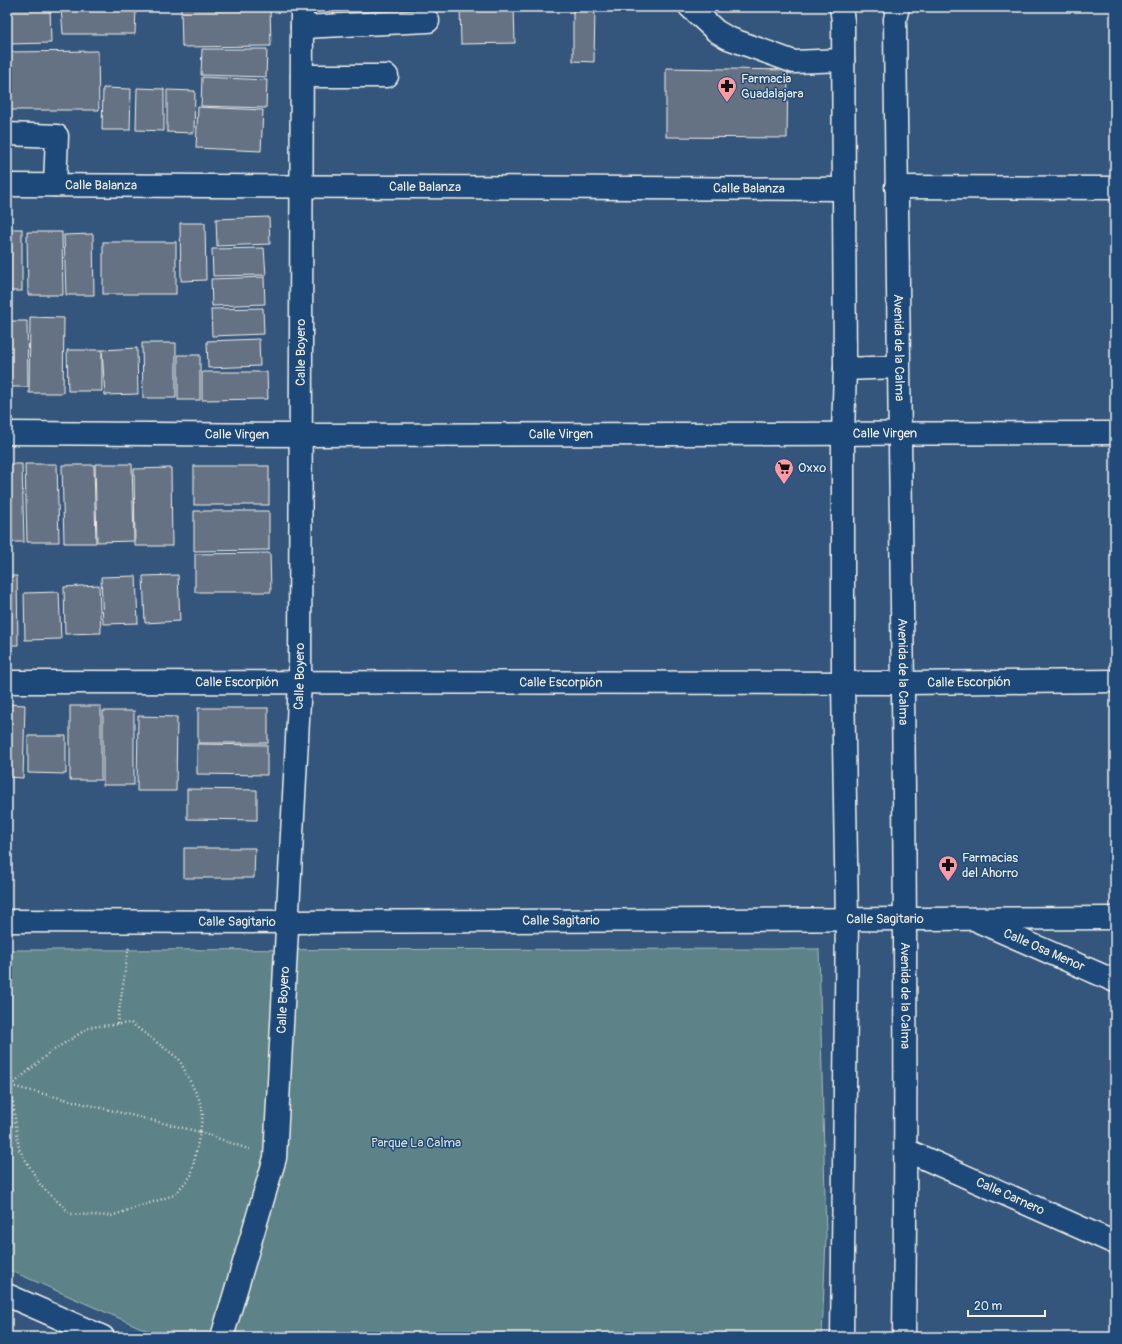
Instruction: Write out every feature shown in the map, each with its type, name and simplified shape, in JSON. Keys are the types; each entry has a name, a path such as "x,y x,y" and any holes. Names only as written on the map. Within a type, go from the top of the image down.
{"street":[{"path":"690,7 716,31 728,38 794,62 843,60"},
{"path":"841,7 843,21 845,369 843,682 847,920 842,1337"},
{"name":"Avenida de la Calma","path":"898,7 895,19 905,919 906,1150 904,1337"},
{"path":"302,17 428,21"},
{"name":"Calle Boyero","path":"222,1337 275,1158 300,682 302,17"},
{"path":"302,76 387,76"},
{"path":"7,134 57,136 55,185"},
{"name":"Calle Balanza","path":"7,185 843,189"},
{"path":"896,187 1115,188"},
{"path":"845,369 898,368"},
{"name":"Calle Virgen","path":"7,433 301,435 1115,433"},
{"name":"Calle Escorpión","path":"7,682 902,683 1115,681"},
{"name":"Calle Sagitario","path":"7,921 288,922 1115,918"},
{"name":"Calle Osa Menor","path":"973,919 1115,981"},
{"name":"Calle Carnero","path":"906,1150 1115,1243"},
{"path":"7,1295 103,1337"}],"path":[{"path":"117,1024 133,921"},
{"path":"131,1023 179,1058 199,1099 203,1114 191,1176 174,1195 112,1216 71,1214 41,1186 19,1149 11,1086 49,1053 90,1027 131,1023"},
{"path":"7,1085 200,1132 275,1158"}],"green space":[{"name":"Parque La Calma","path":"819,949 826,1237 822,1337 162,1337 7,1269 7,950"}],"building":[{"path":"7,7 50,7 51,43 7,44"},
{"path":"61,7 136,7 135,34 63,34"},
{"path":"181,7 270,7 271,46 182,47"},
{"path":"460,7 514,7 515,43 461,44"},
{"path":"573,7 595,7 594,62 573,61"},
{"path":"202,49 267,49 266,77 201,75"},
{"path":"98,51 99,110 7,110 7,52"},
{"name":"Farmacia Guadalajara","path":"666,68 788,70 787,138 666,137"},
{"path":"202,77 267,80 266,108 201,106"},
{"path":"103,88 131,89 130,130 102,130"},
{"path":"137,88 164,89 164,131 136,130"},
{"path":"167,90 195,91 194,133 167,132"},
{"path":"198,107 263,110 261,151 196,148"},
{"path":"269,217 270,244 217,246 216,219"},
{"path":"180,223 205,223 206,280 181,281"},
{"path":"7,229 22,229 22,291 7,291"},
{"path":"27,232 62,232 63,295 28,295"},
{"path":"93,234 94,295 66,295 64,235"},
{"path":"103,242 176,242 176,294 103,294"},
{"path":"264,248 266,275 213,276 212,249"},
{"path":"264,277 265,304 212,306 211,279"},
{"path":"263,308 264,334 212,336 211,309"},
{"path":"30,317 64,318 63,393 29,393"},
{"path":"7,321 27,321 28,387 7,387"},
{"path":"259,339 260,366 208,368 207,341"},
{"path":"142,343 176,343 176,398 143,398"},
{"path":"137,348 138,394 105,395 102,350"},
{"path":"67,350 102,350 102,391 68,391"},
{"path":"178,355 200,355 200,400 178,400"},
{"path":"202,372 267,372 268,399 202,400"},
{"path":"7,464 22,464 24,542 7,542"},
{"path":"25,464 57,464 59,542 27,542"},
{"path":"95,464 132,464 134,541 97,542"},
{"path":"62,465 94,465 96,543 64,543"},
{"path":"194,466 269,466 269,505 194,505"},
{"path":"171,468 172,546 135,546 134,469"},
{"path":"194,511 269,511 269,550 194,551"},
{"path":"270,553 271,592 195,592 195,554"},
{"path":"178,575 180,621 145,623 143,576"},
{"path":"7,576 17,576 18,645 7,645"},
{"path":"136,576 138,623 103,624 101,577"},
{"path":"99,585 101,633 65,634 64,587"},
{"path":"59,592 61,639 25,640 24,593"},
{"path":"7,704 25,705 23,778 7,777"},
{"path":"70,706 101,706 101,780 70,780"},
{"path":"198,708 268,708 268,743 198,743"},
{"path":"103,711 134,711 134,785 103,785"},
{"path":"138,716 177,717 176,791 137,791"},
{"path":"28,736 66,736 66,774 28,773"},
{"path":"197,744 267,745 267,775 197,774"},
{"path":"187,789 257,790 257,820 187,819"},
{"path":"184,848 255,848 254,878 184,878"}],"place":[{"name":"Farmacia Guadalajara","path":"727,103"},
{"name":"Oxxo","path":"784,485"},
{"name":"Farmacias del Ahorro","path":"948,882"}]}
